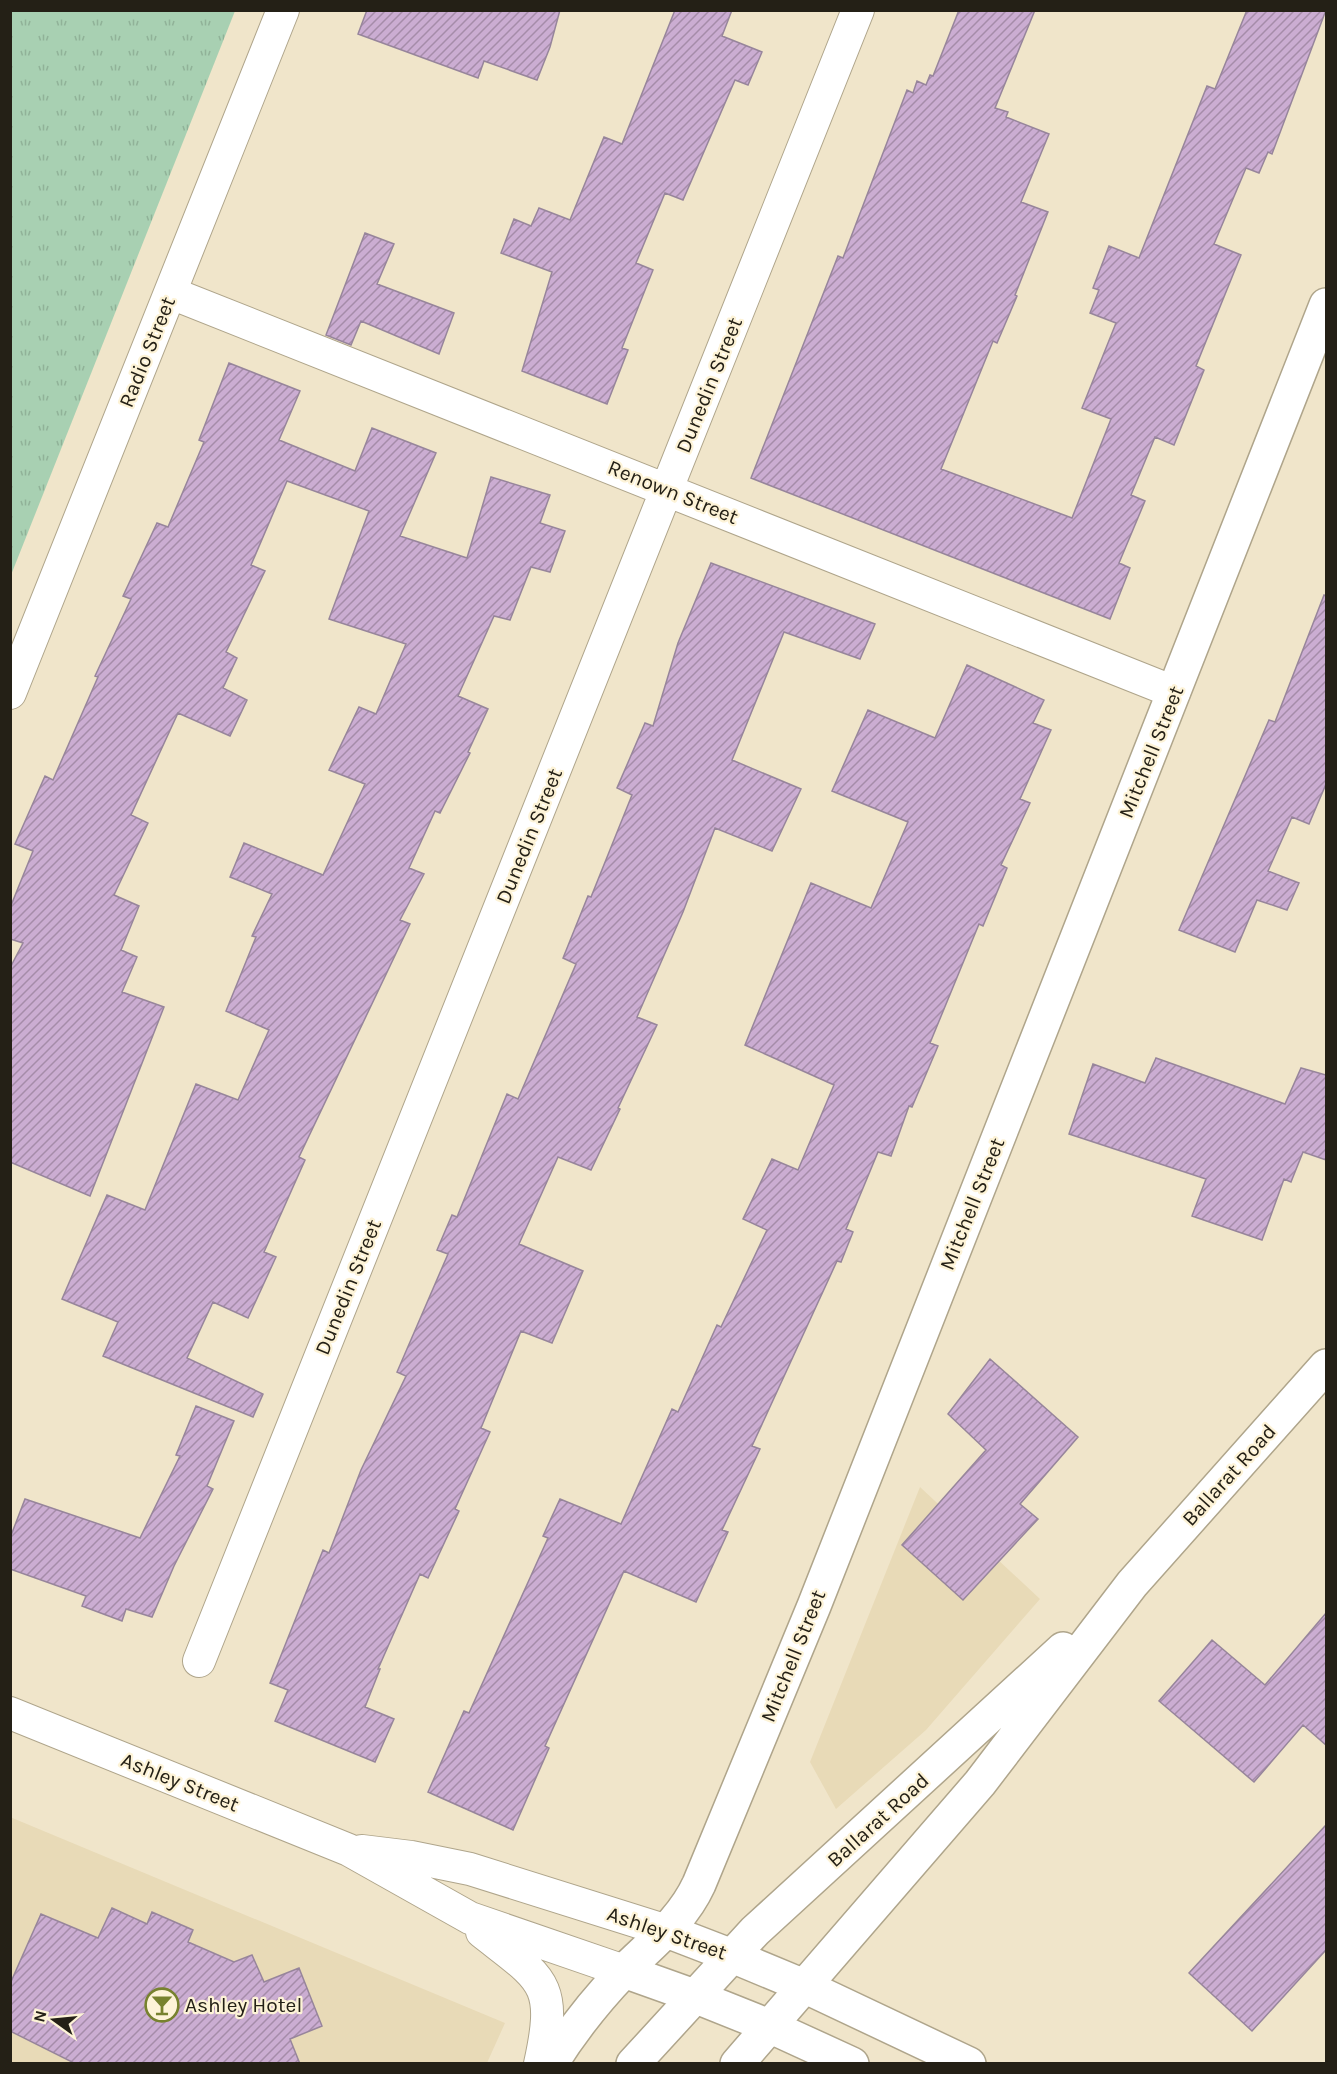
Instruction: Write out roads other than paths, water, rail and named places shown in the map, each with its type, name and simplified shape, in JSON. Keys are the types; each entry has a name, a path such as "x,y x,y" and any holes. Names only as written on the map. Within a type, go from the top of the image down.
{"main road":[{"name":"Mitchell Street","path":"551,2064 624,1971 667,1931 689,1902 699,1884 792,1660 1326,305"},
{"name":"Ballarat Road","path":"737,2064 981,1783 1131,1584 1326,1366"},
{"name":"Ballarat Road","path":"633,2064 694,1996 778,1910 949,1755 1131,1584"},
{"name":"Ashley Street","path":"667,1931 804,1986 969,2064"},
{"name":"Ashley Street","path":"624,1971 769,2026 852,2064"}],"street":[{"name":"Radio Street","path":"10,693 283,10"},
{"name":"Dunedin Street","path":"199,1661 858,10"},
{"name":"Renown Street","path":"171,293 1174,692"},
{"name":"Ashley Street","path":"10,1713 349,1850 458,1912 502,1931 585,1956 624,1971"},
{"name":"Ashley Street","path":"349,1850 411,1857 470,1869 667,1931"},
{"path":"458,1912 523,1964 545,1991 549,2014 540,2064"}],"place":[{"name":"Ashley Hotel","path":"162,2005"}]}
